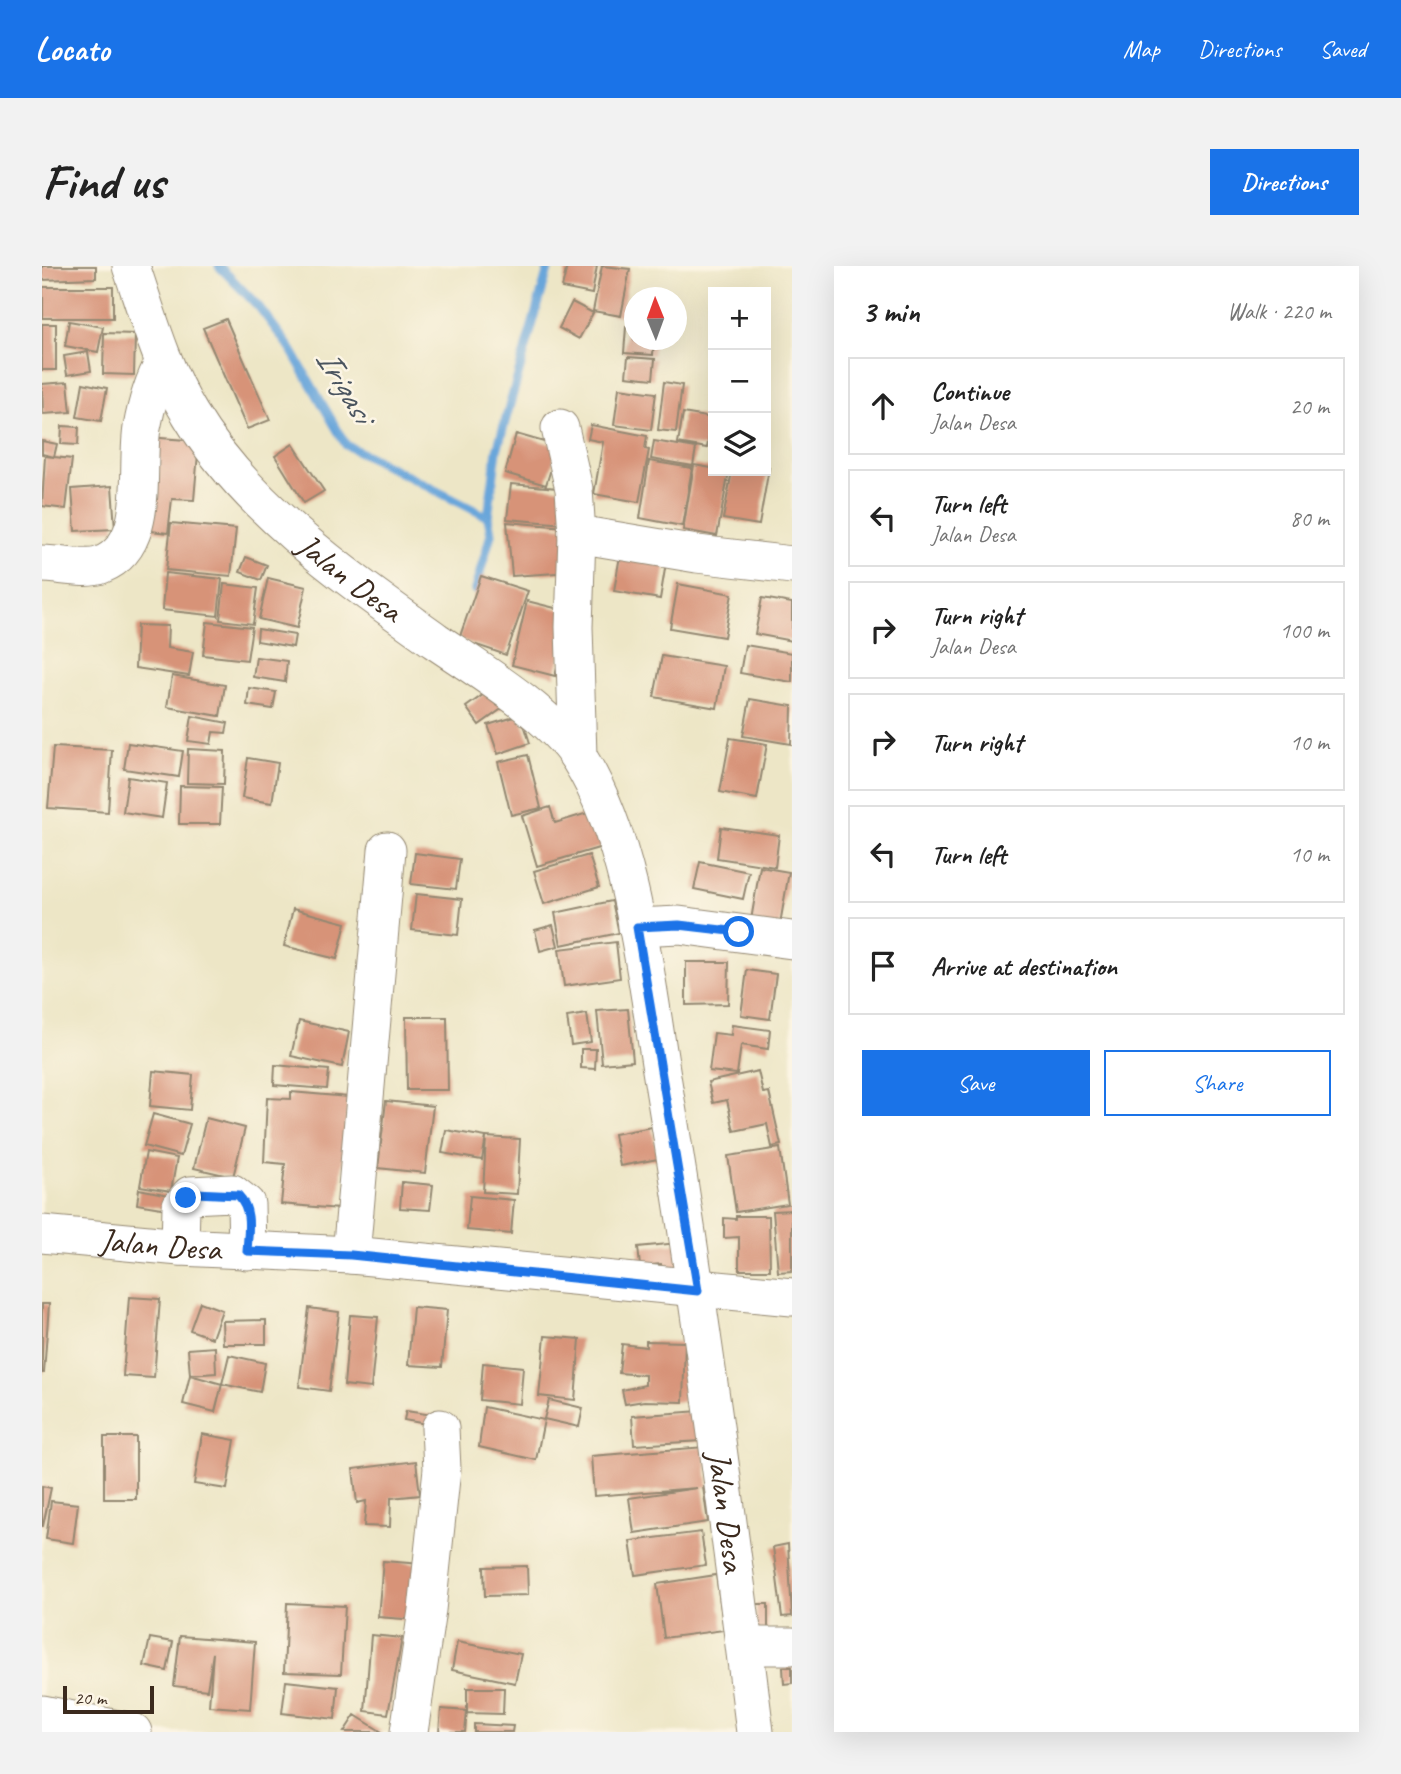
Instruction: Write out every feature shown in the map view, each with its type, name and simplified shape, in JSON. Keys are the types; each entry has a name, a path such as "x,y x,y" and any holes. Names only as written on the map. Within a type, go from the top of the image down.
{"street":[{"name":"Jalan Desa","path":"131,266 163,362 190,415 226,464 281,520 352,581 545,721 578,756 601,798 637,927 698,1291 755,1732"},
{"path":"42,564 99,566 117,556 127,543 139,490 142,430 155,379 163,362"},
{"name":"Jalan Desa","path":"560,428 574,489 577,534 573,627 578,756"},
{"path":"577,534 696,554 792,565"},
{"path":"351,1255 387,850"},
{"path":"637,927 679,925 792,940"},
{"path":"180,1247 181,1206 186,1198 195,1193 232,1193 246,1204 247,1251"},
{"name":"Jalan Desa","path":"42,1234 180,1247 351,1255 698,1291 792,1297"},
{"path":"410,1732 427,1610 442,1469 440,1428"},
{"path":"744,1646 792,1646"},
{"path":"42,1714 133,1732"}],"building":[{"path":"42,266 96,266 96,278 42,280"},
{"path":"567,266 597,266 592,294 562,288"},
{"path":"602,266 630,269 627,287 624,287 621,316 593,311"},
{"path":"43,287 113,287 113,318 43,318"},
{"path":"572,302 593,313 579,339 559,328"},
{"path":"226,319 270,420 247,429 203,328"},
{"path":"69,321 103,327 98,352 65,346"},
{"path":"42,324 56,324 56,370 42,370"},
{"path":"104,333 135,334 134,375 103,374"},
{"path":"624,350 653,350 653,355 624,353"},
{"path":"88,352 91,371 67,375 64,356"},
{"path":"628,357 655,359 653,379 626,376"},
{"path":"68,382 71,412 43,414 42,384"},
{"path":"664,382 682,385 676,432 658,430"},
{"path":"83,383 107,388 101,421 77,417"},
{"path":"619,388 656,393 651,430 614,425"},
{"path":"683,413 708,417 707,448 678,443"},
{"path":"591,425 647,436 645,449 649,450 639,502 594,494 603,442 588,439"},
{"path":"62,426 79,427 78,445 61,444"},
{"path":"516,434 558,446 546,485 505,473"},
{"path":"147,437 199,441 194,500 172,499 168,533 151,531"},
{"path":"42,441 57,444 54,457 42,454"},
{"path":"654,441 696,448 693,466 651,459"},
{"path":"293,444 324,491 304,503 275,456"},
{"path":"45,456 72,459 66,509 42,506"},
{"path":"649,461 692,468 682,526 640,518"},
{"path":"694,465 708,467 708,476 728,476 717,536 683,530"},
{"path":"731,476 768,476 759,525 723,519"},
{"path":"511,484 569,489 565,524 507,519"},
{"path":"112,486 115,529 75,531 72,489"},
{"path":"507,522 565,527 571,572 512,576"},
{"path":"171,523 236,529 231,576 166,570"},
{"path":"622,544 668,551 660,599 614,591"},
{"path":"246,557 267,565 261,580 240,572"},
{"path":"165,573 222,579 218,616 162,610"},
{"path":"481,576 528,591 506,655 459,639"},
{"path":"268,578 306,587 297,628 259,619"},
{"path":"224,584 258,588 253,624 220,620"},
{"path":"678,584 732,594 724,637 670,628"},
{"path":"762,598 792,603 792,641 755,634"},
{"path":"527,601 571,612 555,676 512,665"},
{"path":"207,622 252,627 247,660 203,655"},
{"path":"137,625 168,626 167,648 193,652 189,676 135,668"},
{"path":"258,629 295,635 293,647 257,641"},
{"path":"745,645 792,653 792,682 740,673"},
{"path":"662,656 724,666 717,708 654,697"},
{"path":"256,657 287,661 285,682 253,677"},
{"path":"172,676 225,685 220,716 167,707"},
{"path":"494,687 507,705 479,725 466,707"},
{"path":"249,688 276,692 273,709 247,705"},
{"path":"750,699 792,706 791,744 743,736"},
{"path":"521,715 530,743 498,754 488,725"},
{"path":"192,716 228,723 226,733 213,732 211,744 188,741"},
{"path":"730,738 767,744 757,799 720,792"},
{"path":"128,743 183,751 179,777 124,769"},
{"path":"53,747 112,750 108,812 48,808"},
{"path":"188,749 225,751 224,784 187,783"},
{"path":"528,755 541,808 511,815 498,762"},
{"path":"248,758 278,763 272,803 242,798"},
{"path":"128,777 167,783 162,818 123,812"},
{"path":"180,786 222,787 220,824 179,824"},
{"path":"550,807 555,823 591,812 602,847 537,866 522,816"},
{"path":"721,827 779,835 775,867 717,858"},
{"path":"415,853 460,859 456,889 411,884"},
{"path":"589,855 599,887 544,904 534,871"},
{"path":"700,862 749,872 743,899 694,889"},
{"path":"760,867 789,872 779,930 750,926"},
{"path":"416,894 462,899 458,935 412,930"},
{"path":"612,901 619,933 561,945 555,913"},
{"path":"293,909 346,923 337,959 284,946"},
{"path":"553,925 558,946 540,951 535,930"},
{"path":"616,942 620,978 564,986 559,949"},
{"path":"686,962 729,962 728,1004 686,1005"},
{"path":"747,970 776,974 770,1019 741,1015"},
{"path":"628,1009 633,1061 602,1064 597,1011"},
{"path":"587,1014 591,1042 571,1045 567,1017"},
{"path":"406,1017 447,1017 448,1090 407,1090"},
{"path":"299,1021 349,1032 342,1067 291,1056"},
{"path":"732,1025 770,1030 768,1049 741,1045 737,1074 709,1071 714,1033 731,1035"},
{"path":"581,1049 596,1049 595,1069 581,1068"},
{"path":"275,1065 329,1070 327,1089 274,1085"},
{"path":"153,1071 193,1075 190,1110 150,1106"},
{"path":"758,1071 763,1093 769,1092 781,1145 772,1147 767,1124 734,1131 727,1100 713,1103 708,1082"},
{"path":"291,1092 348,1097 339,1209 281,1204 285,1164 264,1162 267,1098 291,1099"},
{"path":"386,1101 433,1106 425,1173 378,1168"},
{"path":"153,1114 190,1124 181,1156 144,1146"},
{"path":"206,1118 245,1128 233,1177 194,1168"},
{"path":"652,1127 658,1159 620,1166 614,1134"},
{"path":"446,1130 486,1137 482,1160 442,1153"},
{"path":"486,1137 520,1139 517,1194 483,1192"},
{"path":"780,1148 788,1204 736,1212 728,1156"},
{"path":"146,1152 177,1158 171,1191 140,1186"},
{"path":"402,1182 433,1185 430,1210 400,1208"},
{"path":"139,1189 169,1195 167,1209 137,1204"},
{"path":"470,1196 514,1200 511,1234 467,1230"},
{"path":"792,1210 792,1271 778,1272 773,1211"},
{"path":"736,1216 769,1216 770,1270 739,1270 739,1237 724,1238 724,1218 736,1219"},
{"path":"678,1243 683,1282 664,1284 661,1264 640,1266 638,1247"},
{"path":"129,1297 160,1299 154,1378 123,1376"},
{"path":"200,1302 222,1310 212,1338 190,1330"},
{"path":"42,1304 49,1304 44,1373 42,1373"},
{"path":"413,1307 447,1310 442,1367 408,1365"},
{"path":"309,1308 339,1312 329,1391 299,1387"},
{"path":"350,1315 378,1317 371,1388 344,1385"},
{"path":"266,1320 266,1344 223,1344 222,1321"},
{"path":"545,1336 580,1339 575,1400 539,1396"},
{"path":"646,1341 685,1342 683,1402 644,1401 625,1404 622,1390 645,1385 645,1375 619,1373 622,1344 646,1347"},
{"path":"215,1347 216,1373 190,1375 188,1349"},
{"path":"229,1355 265,1363 260,1392 222,1384"},
{"path":"483,1363 523,1367 520,1404 480,1400"},
{"path":"190,1375 222,1384 215,1412 183,1404"},
{"path":"549,1400 583,1408 579,1427 544,1419"},
{"path":"484,1407 544,1420 536,1460 479,1447"},
{"path":"406,1411 433,1415 432,1425 404,1420"},
{"path":"700,1411 702,1441 634,1445 632,1416"},
{"path":"202,1434 235,1440 227,1489 194,1484"},
{"path":"104,1437 136,1437 136,1499 104,1499"},
{"path":"705,1447 708,1487 703,1487 708,1522 634,1533 629,1498 697,1488 594,1496 591,1456"},
{"path":"416,1461 420,1495 391,1498 390,1527 364,1526 366,1501 357,1503 353,1469"},
{"path":"42,1486 51,1488 43,1526 42,1526"},
{"path":"51,1501 78,1504 73,1543 46,1539"},
{"path":"701,1532 706,1565 635,1575 630,1541"},
{"path":"788,1544 792,1616 782,1617 773,1547"},
{"path":"383,1561 422,1564 417,1620 378,1617"},
{"path":"527,1566 528,1595 485,1596 484,1567"},
{"path":"716,1575 724,1630 664,1638 657,1584"},
{"path":"287,1603 345,1606 341,1674 284,1672"},
{"path":"756,1604 768,1604 768,1630 756,1630"},
{"path":"371,1635 402,1638 388,1714 365,1711"},
{"path":"180,1636 255,1642 250,1709 209,1706 213,1653 207,1690 174,1686"},
{"path":"150,1638 173,1642 167,1671 144,1666"},
{"path":"457,1642 521,1654 515,1683 452,1670"},
{"path":"783,1667 792,1667 792,1683 784,1684"},
{"path":"286,1681 338,1687 335,1719 282,1713"},
{"path":"467,1688 504,1688 503,1714 467,1713"},
{"path":"441,1709 467,1711 465,1732 439,1732"},
{"path":"355,1715 382,1732 344,1732"},
{"path":"474,1724 513,1726 512,1732 474,1732"}],"waterway":[{"name":"Irigasi","path":"219,266 259,307 290,348 346,445 488,517"},
{"name":"Irigasi","path":"475,590 491,534 488,517 497,450 549,266"}],"route":[{"path":"186,1198 195,1193 238,1195 246,1204 248,1214 247,1251 351,1255 698,1291 637,927 679,925 739,932"}]}
